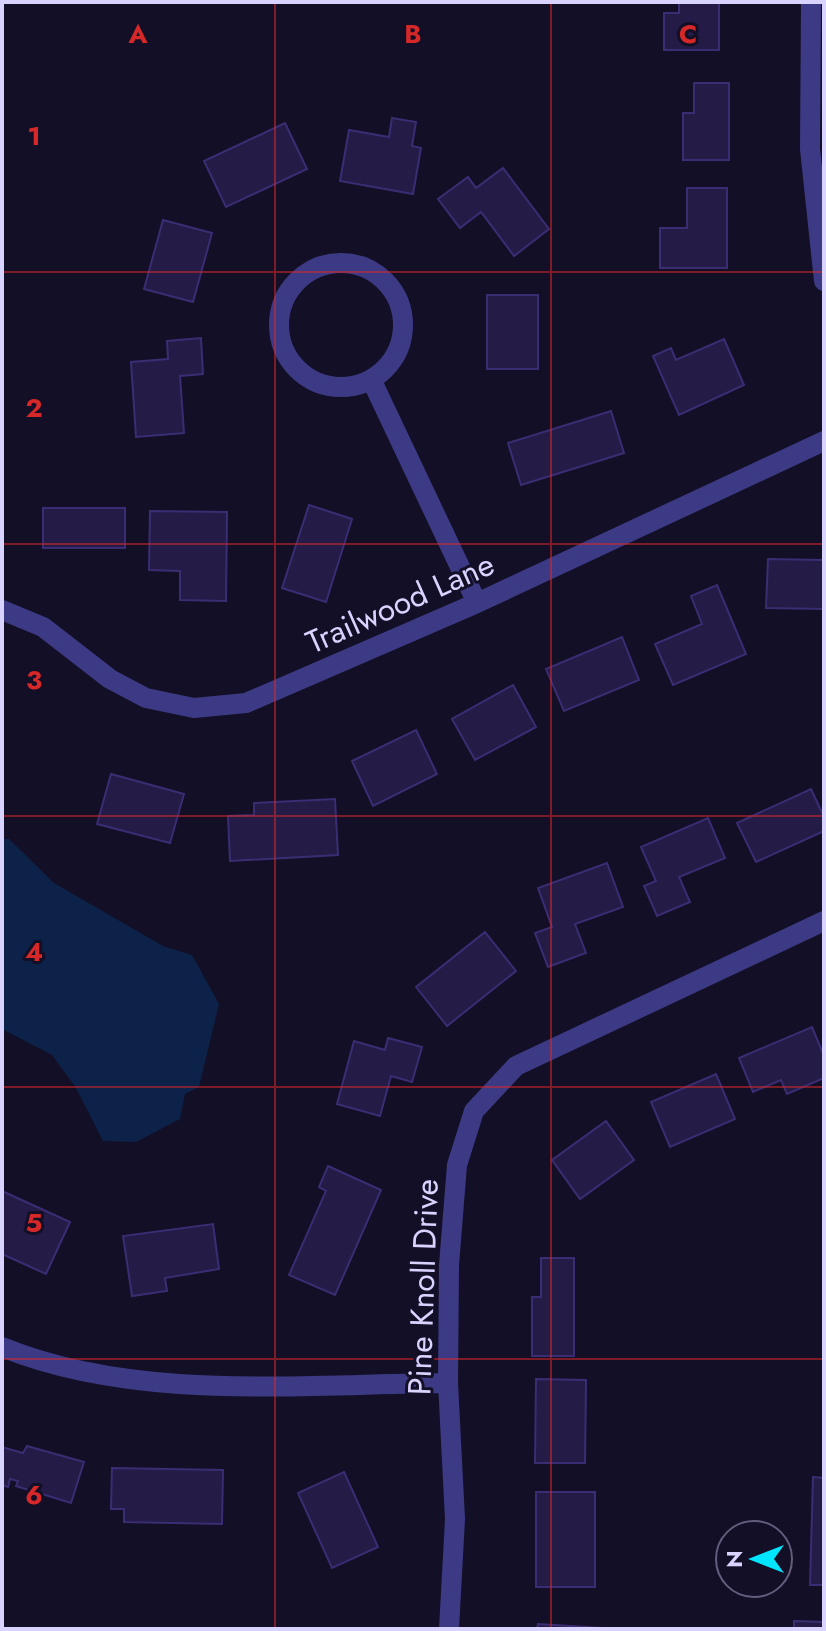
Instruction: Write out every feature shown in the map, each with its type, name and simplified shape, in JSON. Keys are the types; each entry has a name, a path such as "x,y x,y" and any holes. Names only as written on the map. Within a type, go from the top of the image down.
{"street":[{"path":"811,2 810,149 824,281"},
{"path":"342,262 362,266 379,276 393,291 401,310 401,340 387,367 371,379 351,386 331,386 312,380 290,358 279,330 281,309 289,290 304,275 322,266 342,262"},
{"path":"371,379 477,603"},
{"name":"Trailwood Lane","path":"2,610 43,627 110,679 146,698 194,708 246,703 477,603 824,441"},
{"name":"Pine Knoll Drive","path":"449,1629 455,1519 448,1383 449,1265 457,1165 474,1111 516,1066 824,921"},
{"path":"2,1347 70,1370 171,1384 448,1383"}],"water":[{"path":"2,839 9,839 54,883 163,946 192,955 219,1004 199,1087 185,1094 180,1119 136,1142 103,1141 76,1088 52,1055 2,1029"}],"building":[{"path":"679,2 719,2 719,50 664,50 664,13 679,13"},
{"path":"694,83 729,83 729,160 683,160 683,113 694,113"},
{"path":"392,118 416,122 412,146 421,148 413,194 340,181 349,130 389,137"},
{"path":"285,123 307,169 226,207 204,161"},
{"path":"503,168 549,229 514,256 481,212 460,228 438,199 468,177 476,188"},
{"path":"687,188 727,188 727,268 660,268 660,228 687,228"},
{"path":"163,220 212,233 193,302 144,289"},
{"path":"487,295 538,295 538,369 487,369"},
{"path":"201,338 203,374 180,376 184,433 136,437 131,362 168,359 167,341"},
{"path":"724,339 744,385 679,415 653,356 671,348 676,360"},
{"path":"611,411 624,453 521,485 508,443"},
{"path":"309,505 352,519 326,602 282,588"},
{"path":"43,508 125,508 125,548 43,548"},
{"path":"150,511 227,512 226,601 180,600 180,571 149,570"},
{"path":"768,559 824,560 824,609 766,608"},
{"path":"717,585 746,654 673,685 655,644 702,624 691,596"},
{"path":"622,637 639,680 564,711 546,669"},
{"path":"513,685 536,727 475,760 452,719"},
{"path":"416,730 437,774 373,806 352,761"},
{"path":"111,774 184,794 170,843 97,824"},
{"path":"811,789 824,817 824,831 756,862 737,823"},
{"path":"335,799 338,855 230,861 228,816 254,815 254,803"},
{"path":"708,818 725,858 679,877 690,902 657,916 644,886 656,881 641,847"},
{"path":"607,863 623,907 575,924 586,953 548,967 535,933 552,927 538,888"},
{"path":"485,932 516,971 447,1026 416,987"},
{"path":"812,1027 824,1056 824,1078 787,1094 781,1080 753,1092 739,1058"},
{"path":"388,1038 422,1047 412,1082 391,1076 380,1116 337,1104 354,1041 385,1050"},
{"path":"716,1074 735,1119 670,1147 651,1102"},
{"path":"606,1121 634,1160 580,1199 552,1160"},
{"path":"328,1166 381,1190 335,1295 289,1275 326,1191 319,1187"},
{"path":"2,1191 70,1222 46,1274 2,1254"},
{"path":"213,1224 219,1269 165,1278 167,1291 132,1296 123,1236"},
{"path":"541,1258 574,1258 574,1356 532,1356 532,1297 541,1297"},
{"path":"536,1379 586,1380 585,1463 535,1463"},
{"path":"27,1446 84,1462 71,1503 16,1486 18,1481 10,1479 8,1487 2,1485 2,1447 23,1453"},
{"path":"112,1468 223,1470 222,1524 124,1522 124,1509 111,1509"},
{"path":"344,1472 378,1547 332,1568 298,1493"},
{"path":"813,1477 824,1478 824,1585 810,1585"},
{"path":"536,1492 595,1492 595,1587 536,1587"},
{"path":"794,1621 824,1622 824,1629 794,1629"},
{"path":"538,1624 602,1628 602,1629 537,1629"}]}
